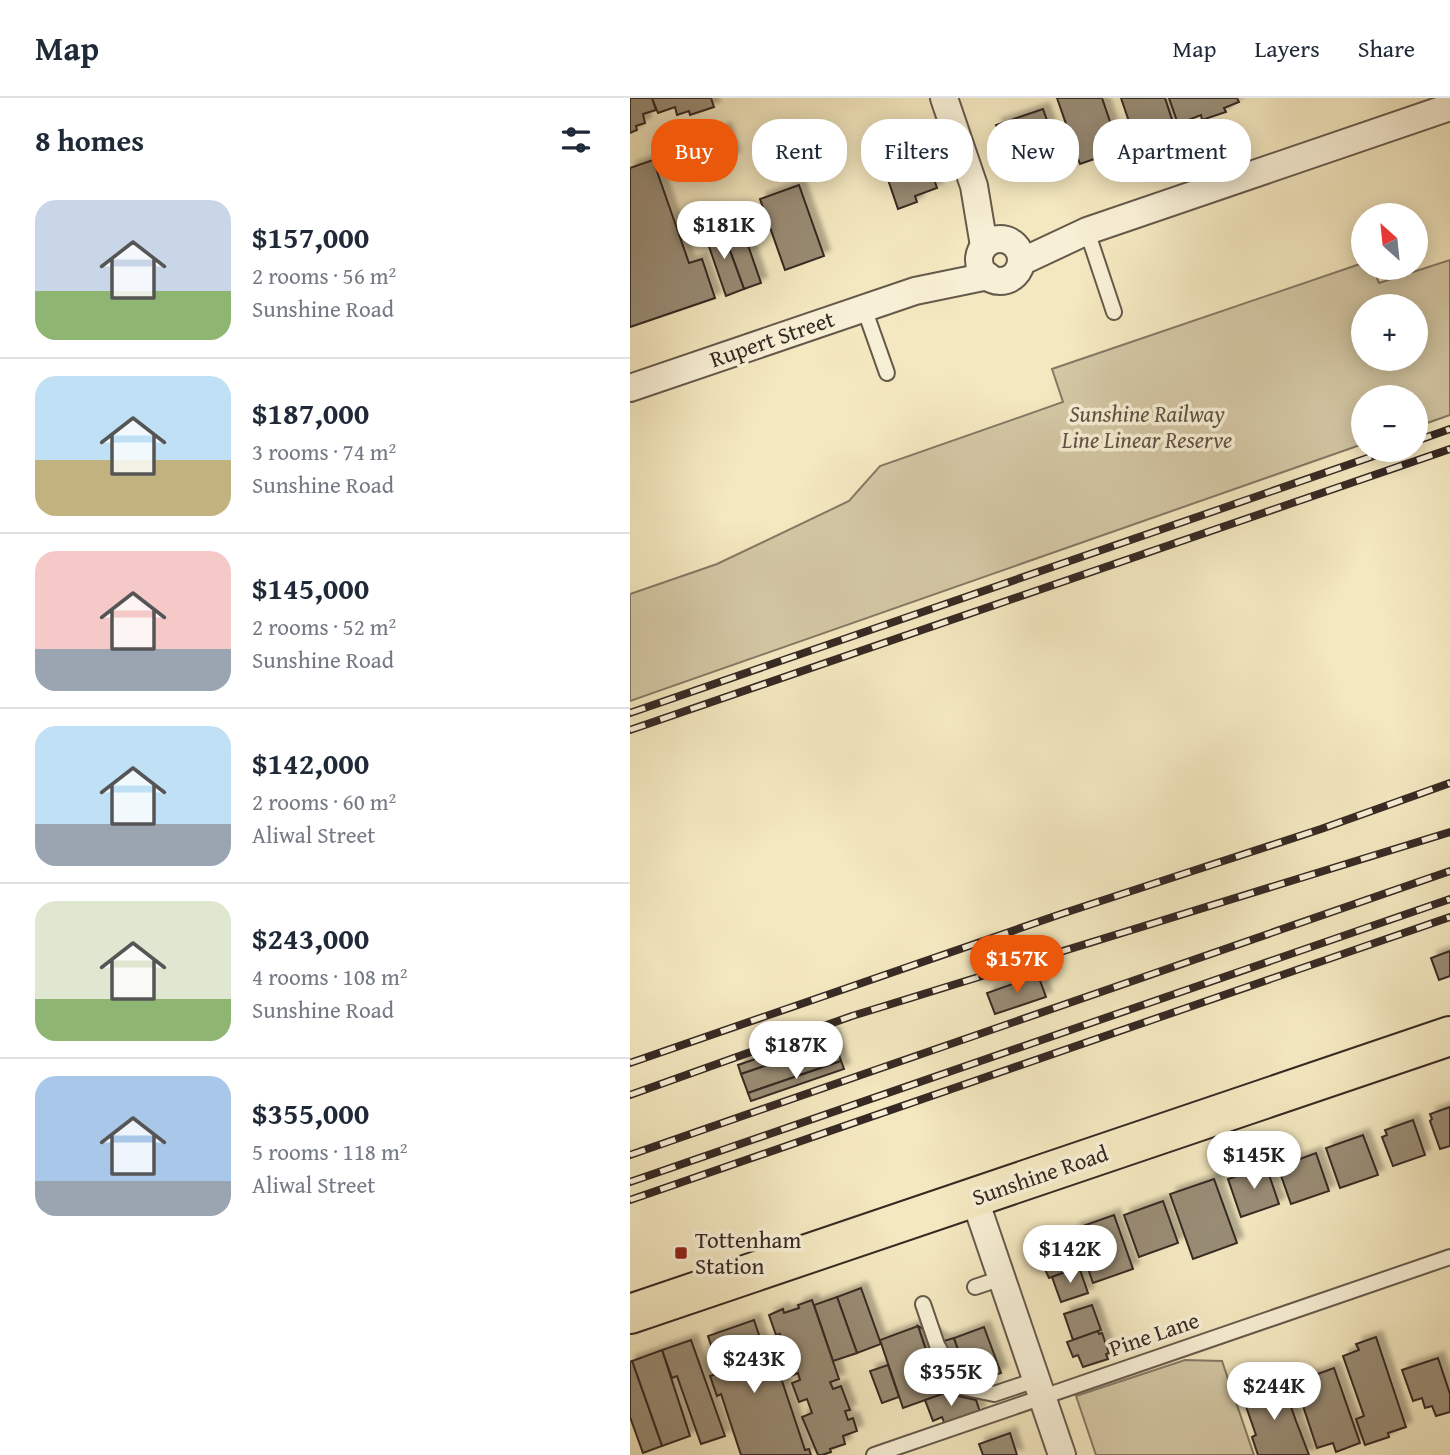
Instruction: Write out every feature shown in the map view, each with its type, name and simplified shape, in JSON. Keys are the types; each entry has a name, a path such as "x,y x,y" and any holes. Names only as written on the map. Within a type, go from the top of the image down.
{"main road":[{"name":"Sunshine Road","path":"630,1314 1450,1036"}],"street":[{"path":"944,98 999,254"},
{"name":"Rupert Street","path":"630,388 915,290 999,254 1084,232 1450,107"},
{"path":"974,1197 1062,1455"}],"lane":[{"path":"1084,232 1114,312"},
{"path":"864,308 887,373"},
{"name":"Pine Lane","path":"874,1455 1039,1389 1450,1257"},
{"path":"975,1287 1002,1278"},
{"path":"923,1304 937,1345 961,1387 994,1395 1039,1389"}],"green space":[{"name":"Sunshine Railway Line Linear Reserve","path":"1450,260 1450,415 1428,423 1428,385 1351,385 1351,448 630,701 630,594 717,564 849,501 880,466 1063,402 1052,369 1351,267 1351,280 1378,280 1379,283 1388,280 1428,280 1428,267"},
{"path":"1185,1360 1222,1361 1254,1455 1096,1455 1076,1396"}],"building":[{"path":"630,98 652,98 656,110 643,114 645,123 636,126 637,130 630,133"},
{"path":"652,98 711,98 714,107 690,115 689,111 677,115 675,107 658,113"},
{"path":"1057,98 1102,98 1109,119 1093,119 1093,159 1080,164 1079,119 1064,119"},
{"path":"1121,98 1165,98 1172,119 1128,119"},
{"path":"1169,98 1237,98 1239,102 1224,108 1226,112 1205,119 1202,119 1201,115 1191,119 1176,119"},
{"path":"1043,109 1047,119 1014,119"},
{"path":"651,161 651,182 661,182 689,263 702,259 715,298 630,327 630,168"},
{"path":"889,182 935,182 937,188 915,196 917,202 898,209"},
{"path":"799,185 824,256 785,270 760,199"},
{"path":"739,219 761,283 744,289 721,226"},
{"path":"721,226 744,289 726,296 704,232"},
{"path":"1450,951 1450,976 1439,980 1431,958"},
{"path":"1038,975 1046,997 995,1014 987,993"},
{"path":"832,1033 835,1042 741,1074 738,1065"},
{"path":"835,1042 841,1061 748,1093 741,1074"},
{"path":"841,1061 844,1069 751,1101 748,1093"},
{"path":"1450,1107 1450,1146 1440,1149 1430,1114"},
{"path":"1413,1120 1425,1155 1393,1166 1382,1137 1387,1135 1385,1130"},
{"path":"1363,1135 1378,1175 1340,1188 1326,1148"},
{"path":"1316,1153 1329,1191 1291,1204 1278,1167"},
{"path":"1266,1166 1279,1204 1241,1217 1228,1179"},
{"path":"1214,1179 1237,1243 1193,1259 1170,1194"},
{"path":"1163,1201 1178,1243 1139,1257 1124,1215"},
{"path":"1114,1215 1133,1269 1093,1283 1074,1229"},
{"path":"1057,1236 1061,1249 1071,1245 1077,1268 1049,1278 1033,1244"},
{"path":"1079,1267 1088,1293 1061,1302 1052,1277"},
{"path":"861,1288 881,1344 857,1353 837,1297"},
{"path":"837,1297 857,1353 833,1361 814,1305"},
{"path":"812,1300 839,1379 830,1382 833,1389 841,1386 850,1410 845,1411 848,1420 853,1418 857,1431 843,1436 845,1444 822,1455 818,1455 802,1417 812,1413 807,1399 799,1402 792,1383 800,1380 798,1373 791,1376 789,1371 796,1368 790,1352 784,1354 779,1341 782,1340 780,1334 776,1335 769,1315 783,1309 784,1313 799,1308 798,1305"},
{"path":"1092,1305 1101,1330 1073,1340 1064,1314"},
{"path":"754,1320 772,1374 779,1372 805,1450 809,1449 811,1455 741,1455 721,1394 717,1396 710,1376 720,1373 708,1336"},
{"path":"918,1326 944,1341 954,1338 959,1352 930,1362"},
{"path":"918,1326 930,1362 934,1361 945,1393 903,1408 880,1340"},
{"path":"984,1327 1001,1373 970,1384 954,1338"},
{"path":"1098,1331 1099,1334 1102,1333 1109,1353 1106,1354 1108,1359 1083,1367 1078,1355 1073,1357 1067,1342"},
{"path":"1376,1337 1406,1427 1388,1433 1389,1437 1365,1445 1356,1419 1364,1416 1343,1356 1359,1350 1356,1344"},
{"path":"691,1340 725,1436 701,1444 677,1376 672,1378 662,1350"},
{"path":"662,1350 690,1436 662,1446 632,1361"},
{"path":"959,1352 970,1384 945,1393 934,1361"},
{"path":"1438,1358 1450,1394 1450,1412 1436,1416 1432,1406 1425,1408 1422,1398 1413,1401 1402,1370"},
{"path":"632,1361 662,1446 643,1453 630,1417"},
{"path":"888,1365 899,1397 882,1403 870,1371"},
{"path":"1334,1368 1360,1443 1336,1452 1333,1443 1317,1448 1295,1382"},
{"path":"982,1380 974,1396 976,1400 945,1393"},
{"path":"1282,1381 1309,1455 1258,1455 1252,1437 1256,1435 1242,1395"},
{"path":"945,1393 976,1400 980,1412 945,1425 942,1417 933,1421 925,1400"},
{"path":"1010,1433 1017,1455 983,1455 979,1444"}],"railway":[{"path":"1428,437 1450,429"},
{"path":"630,730 1450,449"},
{"path":"630,713 1356,462"},
{"path":"630,1063 1450,783"},
{"path":"630,1095 852,1016 1450,832"},
{"path":"630,1155 1450,871"},
{"path":"630,1182 1450,899"},
{"path":"630,1200 1450,917"}],"place":[{"name":"Tottenham Station","path":"681,1253"}]}
